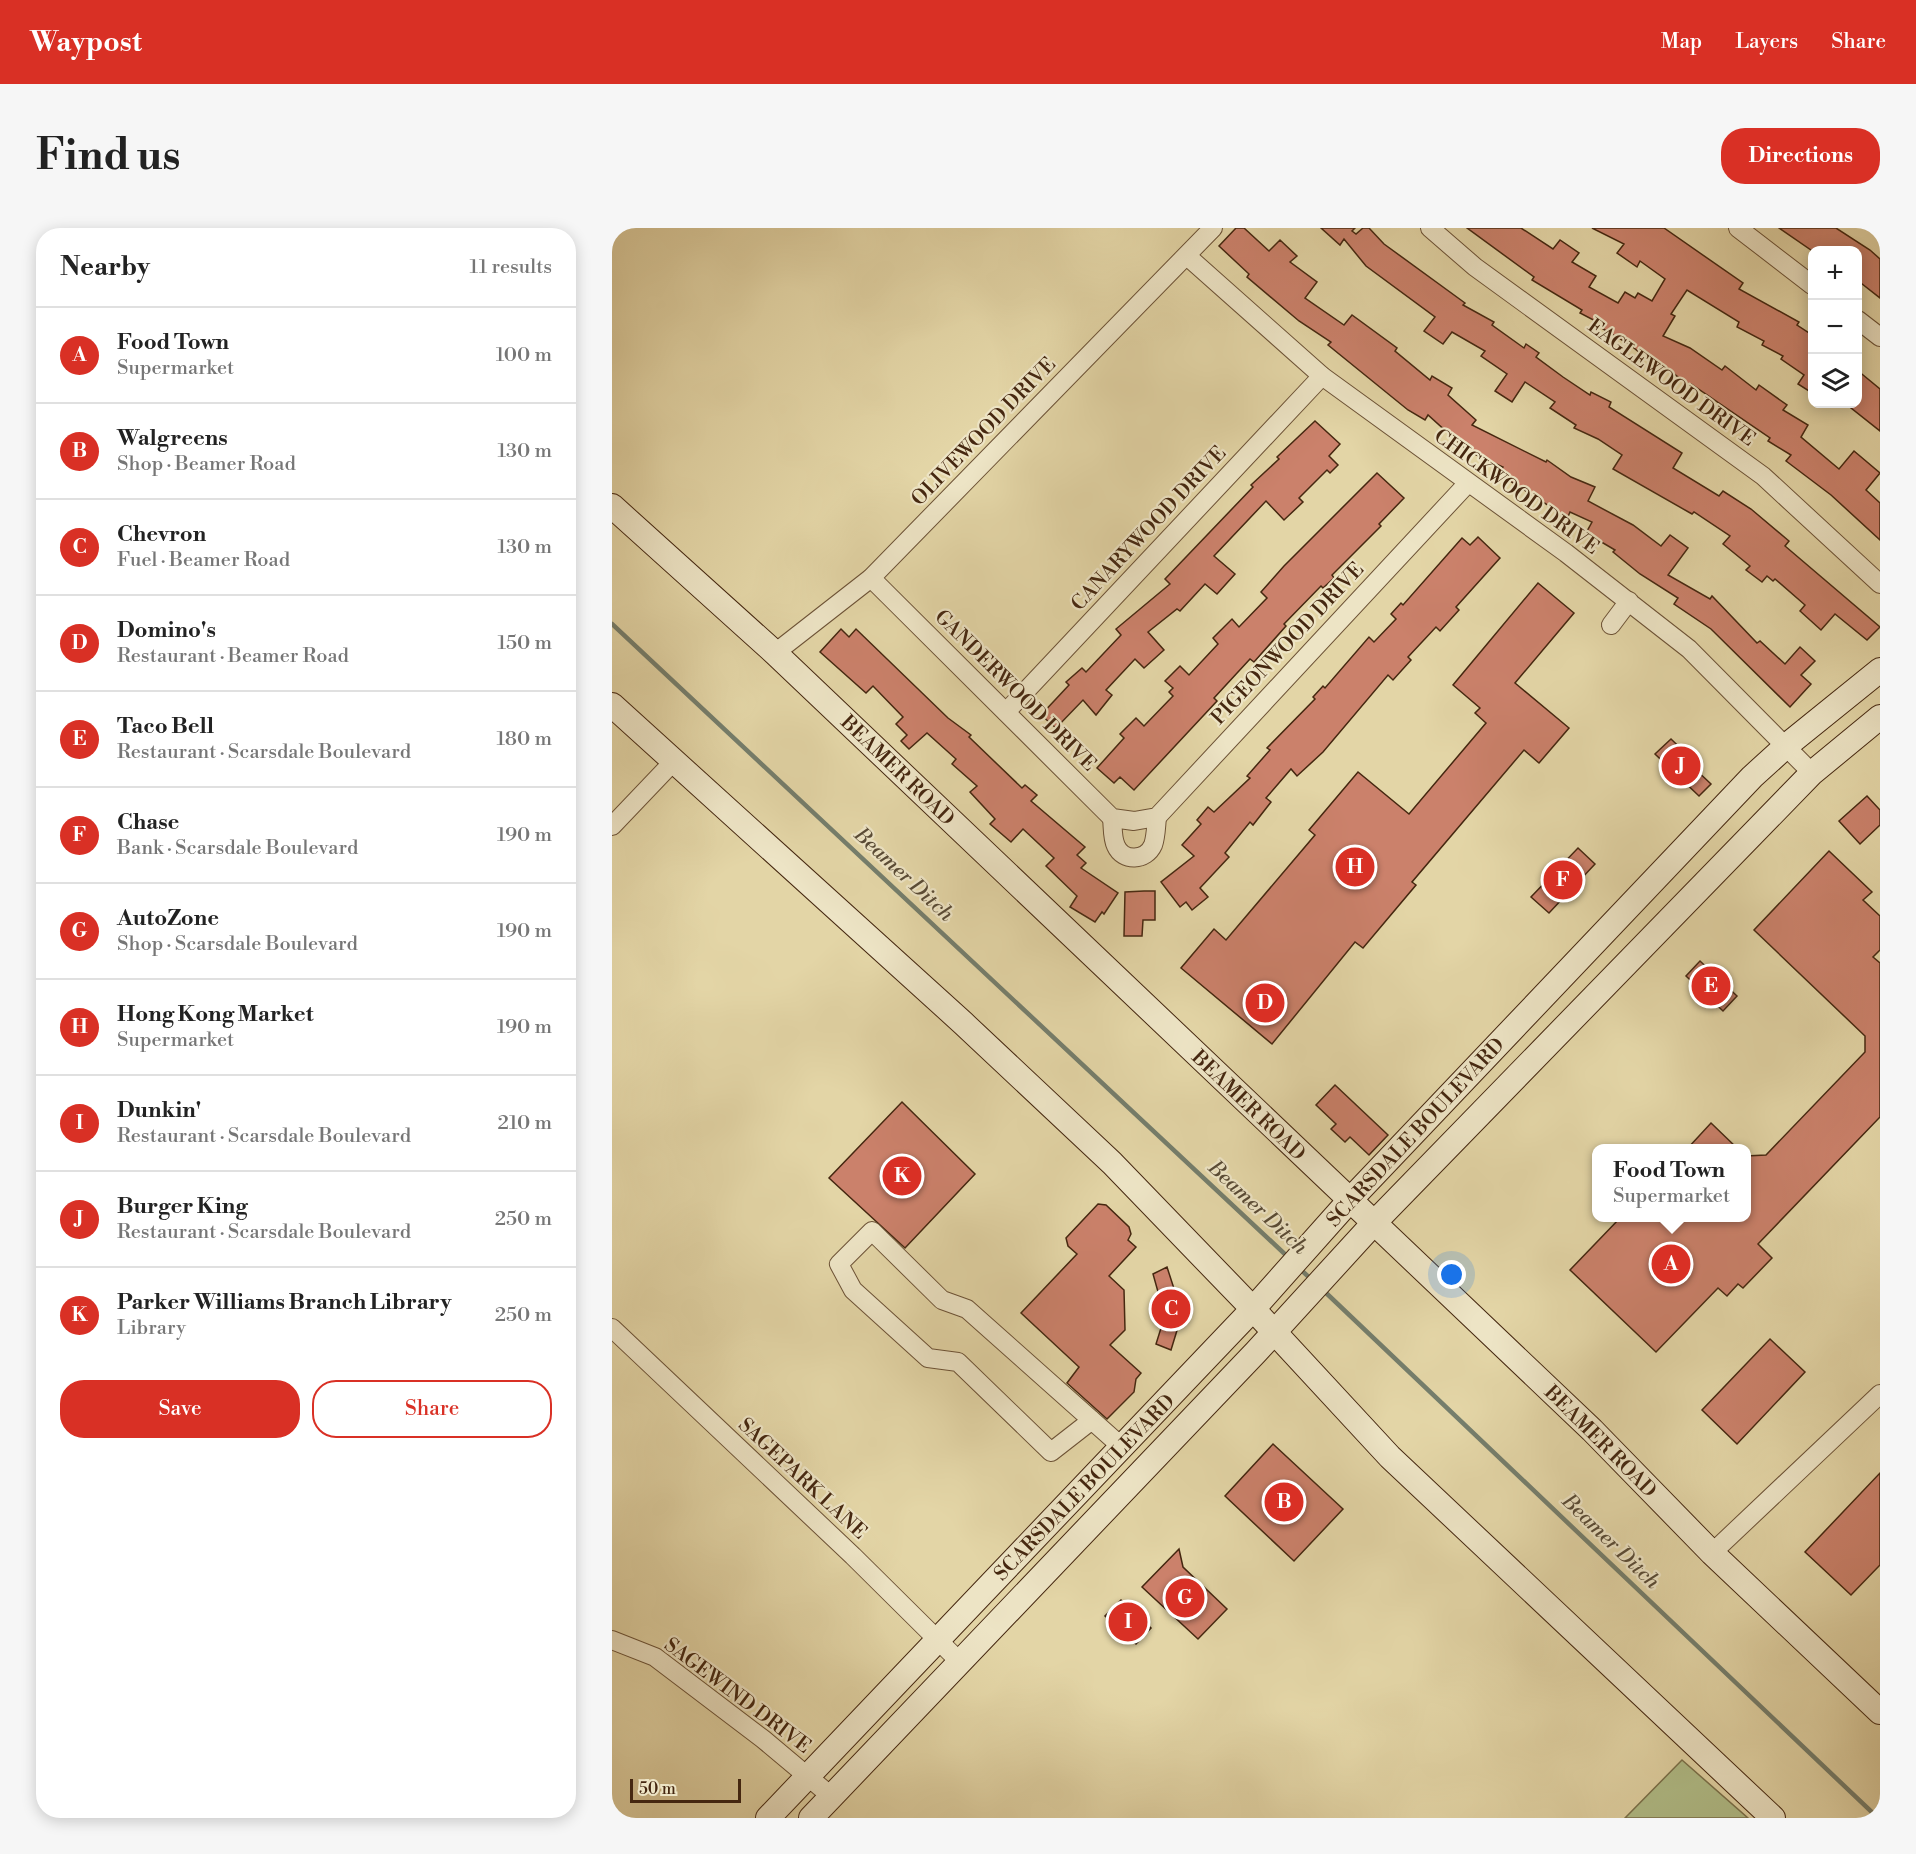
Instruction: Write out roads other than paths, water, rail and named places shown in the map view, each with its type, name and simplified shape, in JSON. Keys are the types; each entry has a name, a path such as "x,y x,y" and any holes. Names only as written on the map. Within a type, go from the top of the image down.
{"main road":[{"name":"BEAMER ROAD","path":"612,506 776,653 1367,1230 1592,1430 1712,1553 1880,1712"},
{"name":"SCARSDALE BOULEVARD","path":"768,1818 1122,1447 1260,1301 1344,1207 1757,772 1880,670"},
{"path":"612,705 672,762 972,1030 1260,1301 1390,1457 1773,1818"},
{"name":"SCARSDALE BOULEVARD","path":"811,1818 1279,1326 1367,1230 1812,773 1880,717"},
{"path":"1661,872 1689,900"}],"street":[{"name":"OLIVEWOOD DRIVE","path":"776,653 872,578 1213,228"},
{"name":"EAGLEWOOD DRIVE","path":"1430,228 1475,267 1763,476 1880,584"},
{"path":"1738,228 1808,282"},
{"name":"CHICKWOOD DRIVE","path":"1187,256 1322,376 1629,601 1689,649 1812,773"},
{"path":"1862,324 1880,338"},
{"name":"CANARYWOOD DRIVE","path":"1006,712 1322,376"},
{"name":"PIGEONWOOD DRIVE","path":"1157,817 1467,484"},
{"name":"GANDERWOOD DRIVE","path":"872,578 1112,818"},
{"path":"1611,625 1629,601"},
{"path":"612,826 672,762"},
{"path":"1157,817 1153,846 1142,856 1134,858 1120,852 1115,845 1112,818 1134,821 1157,817"},
{"path":"1092,1420 1051,1452 958,1362 928,1358 853,1290 839,1264 872,1231 942,1300 967,1309 1092,1420 1122,1447"},
{"name":"SAGEPARK LANE","path":"612,1328 960,1662"},
{"path":"1712,1553 1880,1394"},
{"name":"SAGEWIND DRIVE","path":"612,1640 655,1657 831,1796"}],"waterway":[{"name":"Beamer Ditch","path":"612,624 1289,1258"},
{"name":"Beamer Ditch","path":"1299,1268 1312,1280"},
{"name":"Beamer Ditch","path":"1323,1290 1878,1818"}],"place":[{"name":"Burger King","path":"1681,766"},
{"name":"Hong Kong Market","path":"1355,867"},
{"name":"Chase","path":"1563,880"},
{"name":"Taco Bell","path":"1711,986"},
{"name":"Domino's","path":"1265,1003"},
{"name":"Parker Williams Branch Library","path":"902,1176"},
{"name":"Food Town","path":"1671,1264"},
{"name":"Chevron","path":"1171,1309"},
{"name":"Walgreens","path":"1284,1502"},
{"name":"AutoZone","path":"1185,1598"},
{"name":"Dunkin'","path":"1128,1622"}]}
